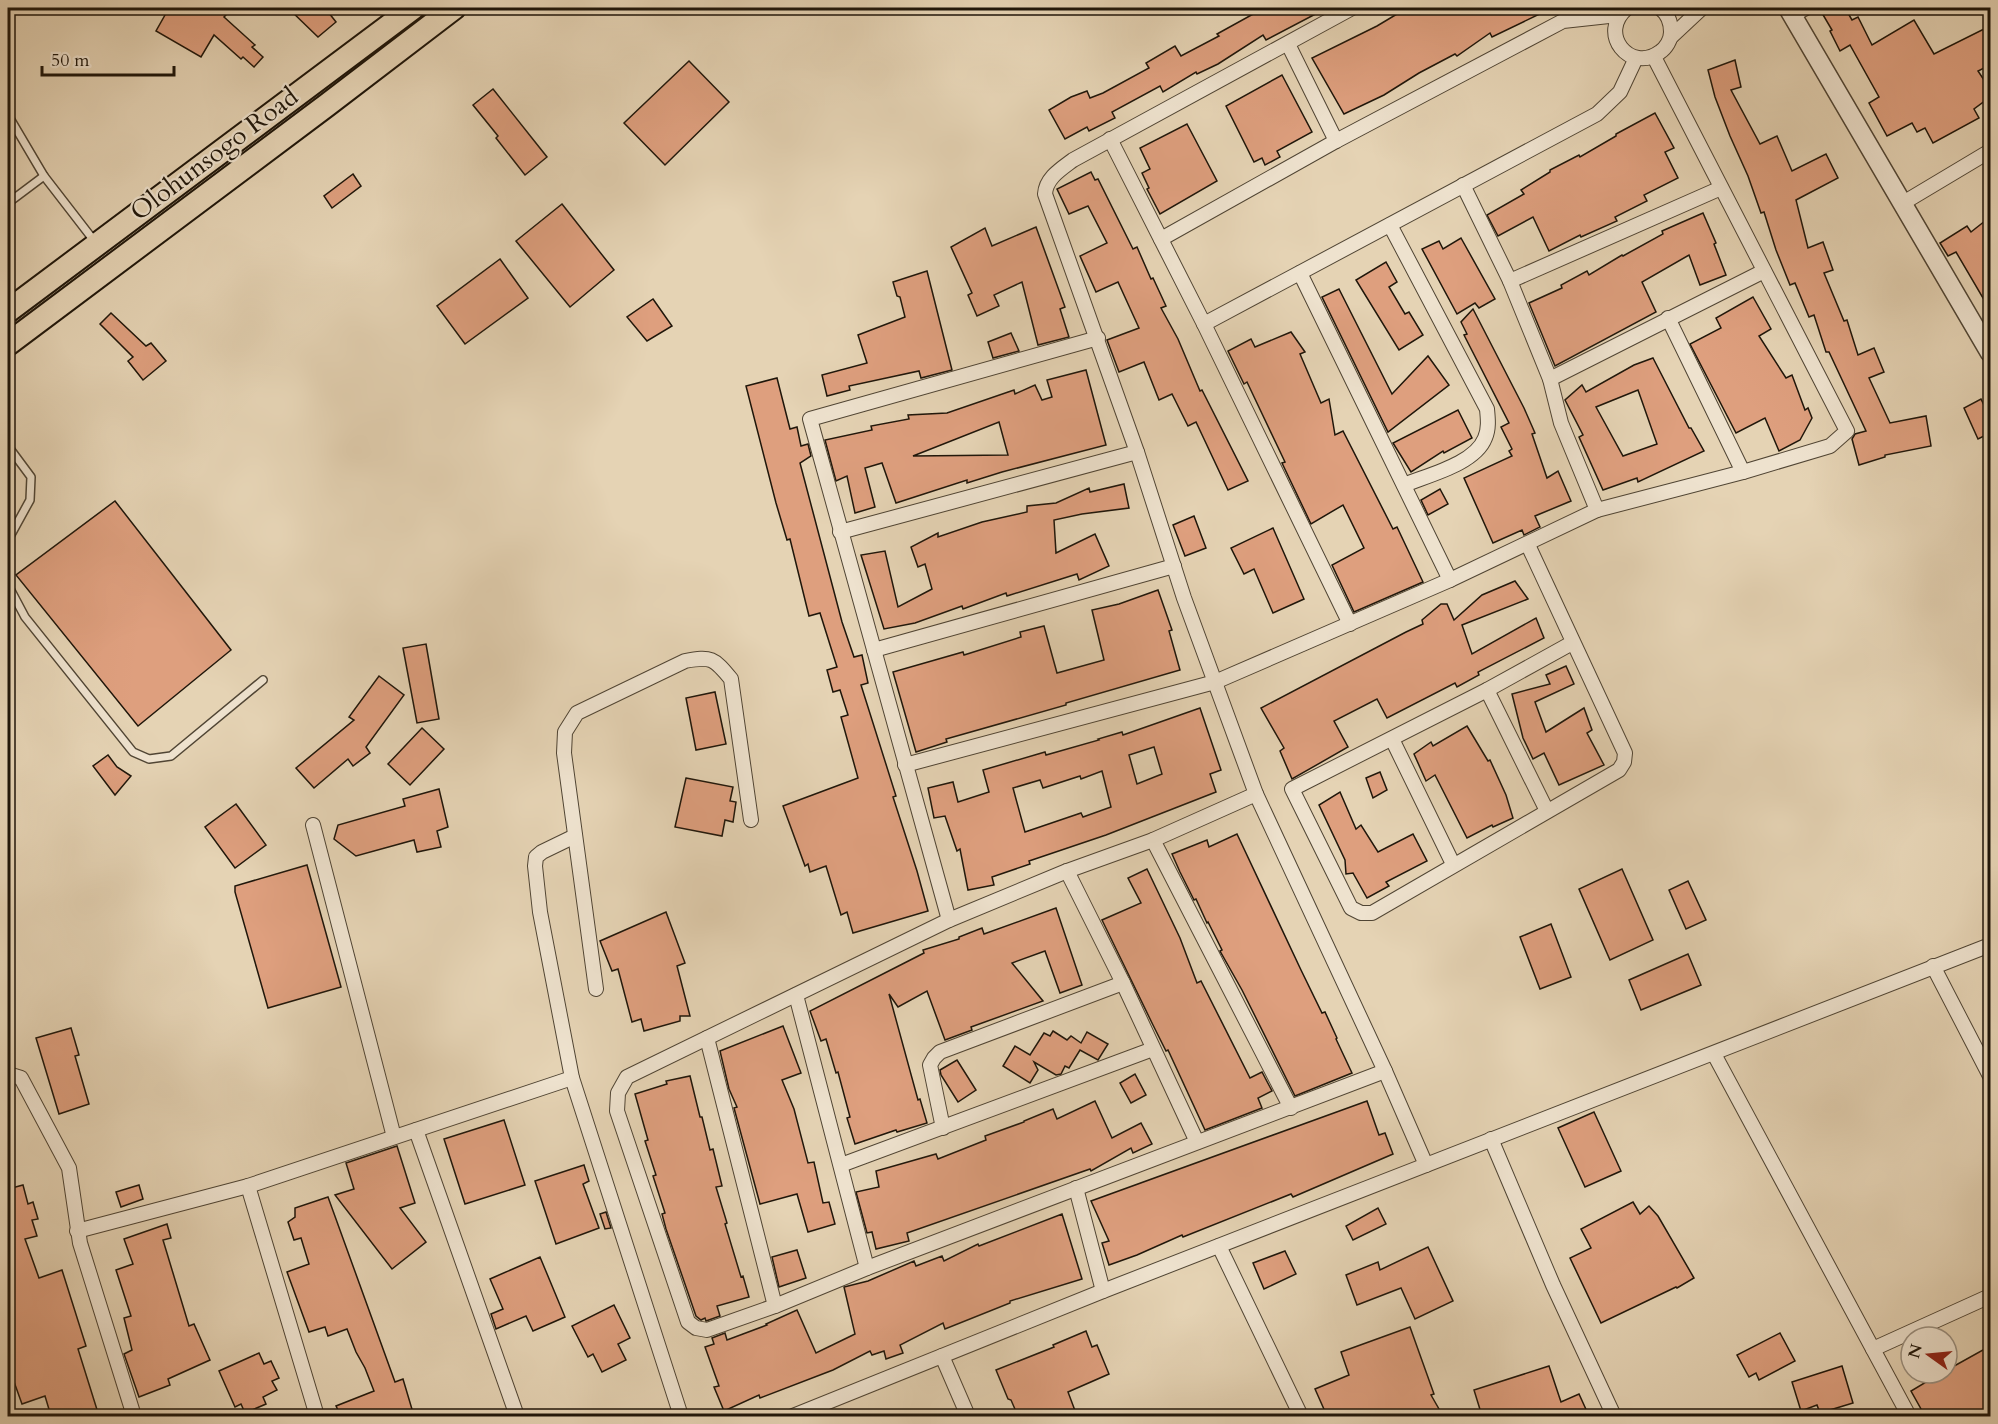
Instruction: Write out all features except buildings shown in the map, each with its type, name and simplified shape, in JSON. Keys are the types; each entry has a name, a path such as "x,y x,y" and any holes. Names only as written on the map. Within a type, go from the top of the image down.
{"main road":[{"name":"Olohunsogo Road","path":"8,311 413,8"},
{"name":"Olohunsogo Road","path":"8,344 454,8"}],"street":[{"path":"1352,8 1110,139 1057,172 1045,190 1098,338 1174,566 1256,794 1385,1071 1426,1165"},
{"path":"1660,8 1670,22 1671,37"},
{"path":"1623,11 1614,32 1621,49 1636,58 1654,57 1665,49 1671,37 1702,8"},
{"path":"1795,10 1990,353"},
{"path":"1161,239 1336,141 1563,21 1623,11"},
{"path":"1288,44 1336,141"},
{"path":"905,765 1215,682 1528,545 1597,510 1743,472 1830,446 1847,431 1654,57"},
{"path":"1204,324 1597,114 1620,92 1636,58"},
{"path":"1110,139 1204,324 1350,624"},
{"path":"1903,203 1990,151"},
{"path":"1463,185 1510,282 1550,379 1561,423 1597,510"},
{"path":"1510,282 1721,188"},
{"path":"1390,225 1487,410 1488,426 1485,439 1476,452 1466,459 1404,485"},
{"path":"1550,379 1764,271"},
{"path":"1300,273 1450,580"},
{"path":"1668,318 1743,472"},
{"path":"949,920 810,419 1098,338"},
{"path":"840,532 1137,452"},
{"path":"1528,545 1625,753 1624,762 1619,770 1372,912 1361,913 1351,908 1292,789 1487,690 1572,643"},
{"path":"874,650 1174,566"},
{"path":"596,989 564,753 565,732 577,713 685,661 702,658 718,662 731,679 751,820"},
{"path":"1487,690 1547,811"},
{"path":"1392,739 1453,864"},
{"path":"1256,794 1153,840 1067,871 949,920 627,1077 618,1093 617,1111 688,1322 696,1328 706,1330 775,1306 867,1268 1385,1071"},
{"path":"313,825 394,1137"},
{"path":"575,836 536,857 540,912 572,1078 681,1416"},
{"path":"1153,840 1291,1108"},
{"path":"1067,871 1123,983 1197,1142"},
{"path":"793,1416 1103,1291 1990,945"},
{"path":"1933,966 1990,1077"},
{"path":"943,1128 930,1065 940,1052 1123,983"},
{"path":"796,995 867,1268"},
{"path":"707,1038 775,1306"},
{"path":"841,1165 1153,1050"},
{"path":"1714,1054 1909,1416"},
{"path":"8,1074 21,1078 69,1168 77,1231 124,1391 134,1416"},
{"path":"77,1231 248,1186 572,1078"},
{"path":"416,1130 517,1416"},
{"path":"1491,1139 1553,1285 1614,1416"},
{"path":"248,1186 317,1416"},
{"path":"1076,1188 1103,1291"},
{"path":"1219,1246 1301,1416"},
{"path":"1873,1349 1990,1296"},
{"path":"942,1356 968,1416"}],"lane":[{"path":"8,115 44,176 97,244"},
{"path":"8,203 44,176"},
{"path":"8,446 31,477 30,500 8,540"},
{"path":"8,585 25,617 133,752 149,759 171,756 263,680"}]}
